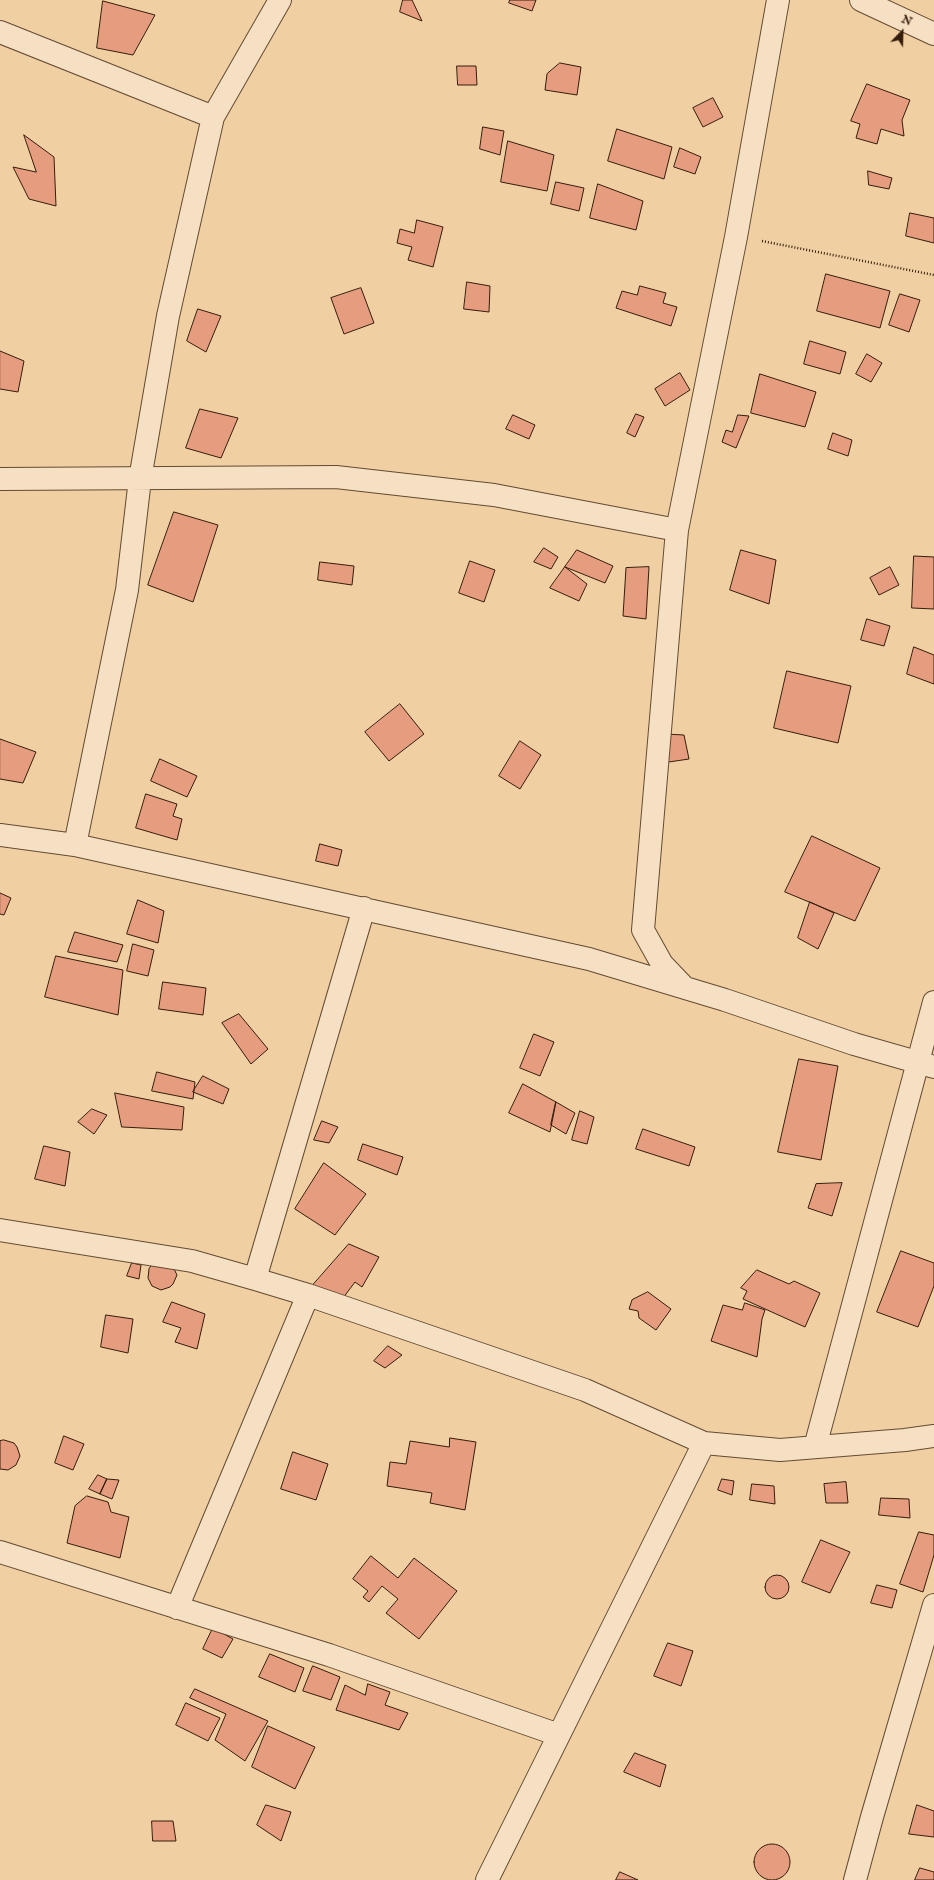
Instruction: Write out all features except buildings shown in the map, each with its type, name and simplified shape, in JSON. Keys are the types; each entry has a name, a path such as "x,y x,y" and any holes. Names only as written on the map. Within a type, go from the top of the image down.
{"street":[{"path":"75,845 126,590 140,479 168,316 213,117 280,0"},
{"path":"683,986 662,964 643,930 677,530 736,237 778,0"},
{"path":"861,0 934,34"},
{"path":"0,32 213,117"},
{"path":"0,478 64,477 140,479 336,477 494,495 677,530"},
{"path":"0,835 75,845 589,959 683,986 854,1044 927,1064"},
{"path":"255,1279 364,908"},
{"path":"816,1447 927,1064 934,1002"},
{"path":"0,1230 192,1261 308,1295 585,1390 704,1443 780,1450 905,1440 934,1436"},
{"path":"177,1608 308,1295"},
{"path":"487,1880 704,1443"},
{"path":"0,1552 329,1655 559,1735"},
{"path":"855,1880 934,1605"}],"path":[{"path":"736,237 934,275"}]}
